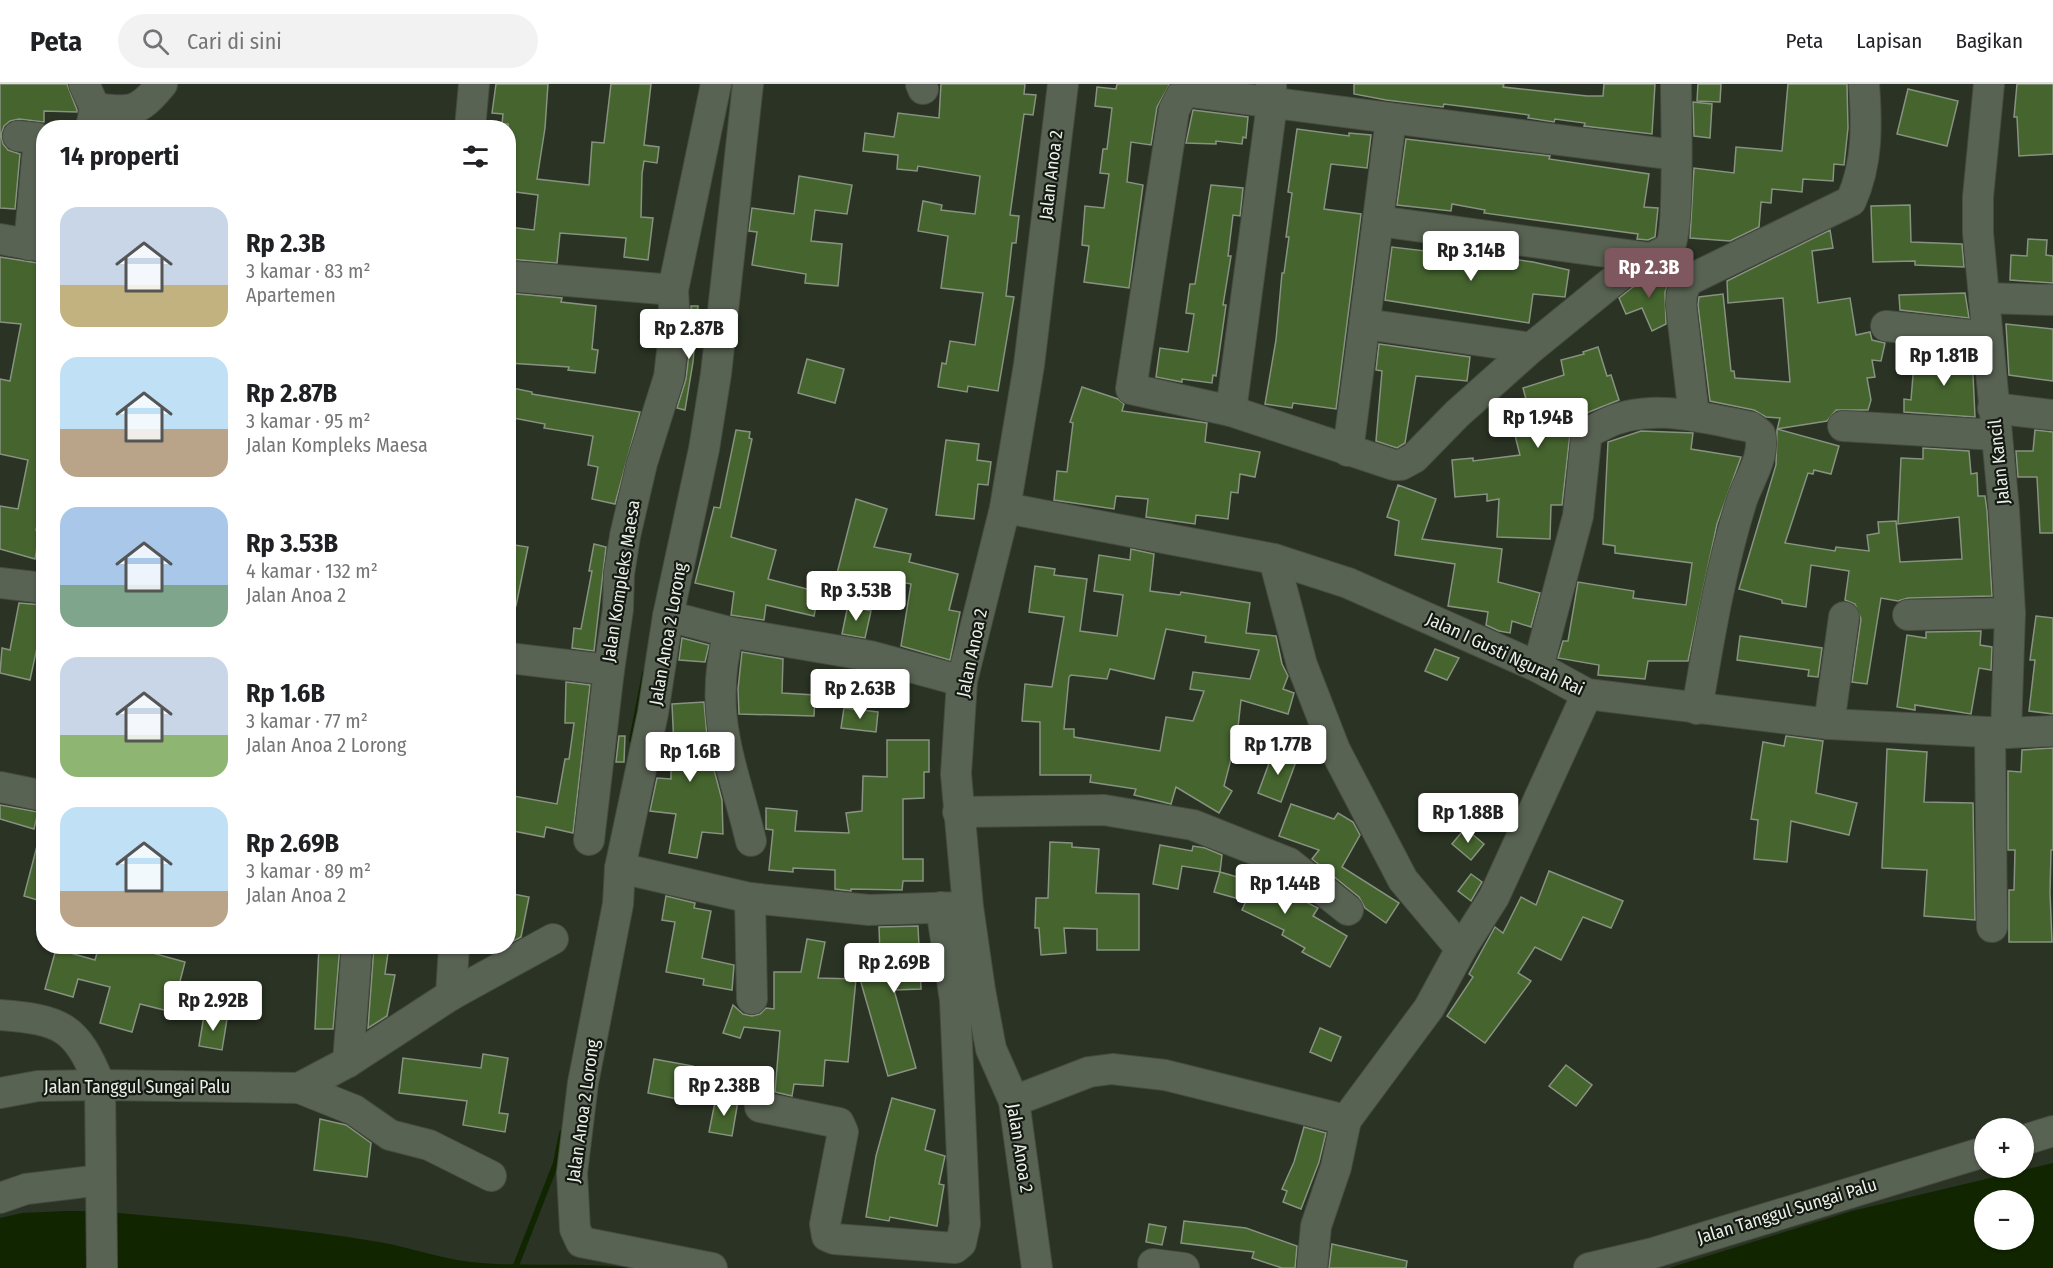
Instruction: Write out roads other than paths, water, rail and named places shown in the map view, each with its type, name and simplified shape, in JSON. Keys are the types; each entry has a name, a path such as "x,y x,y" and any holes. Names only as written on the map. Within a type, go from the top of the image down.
{"street":[{"path":"90,106 123,111 137,109 162,84"},
{"path":"471,120 474,84"},
{"name":"Jalan Kompleks Maesa","path":"516,663 609,670 625,536 642,463 669,376 675,326 673,290 716,84"},
{"name":"Jalan Anoa 2 Lorong","path":"712,1268 586,1244 577,1238 573,1216 572,1173 583,1083 616,915 620,868 653,713 668,616 693,505 716,374 748,84"},
{"name":"Jalan Anoa 2","path":"1036,1262 1014,1101 991,1049 954,907 958,812 956,774 963,681 1005,508 1029,365 1063,84"},
{"path":"1675,155 1391,119 1271,94 1191,92 1181,96 1174,110 1131,389 1231,411 1394,465 1408,462 1457,414 1531,348 1623,273 1666,251 1673,243 1675,155 1676,84"},
{"path":"1694,416 1682,305 1682,293 1687,281 1851,201 1859,184 1867,138 1864,84"},
{"name":"Jalan Kancil","path":"1989,84 1978,197 1978,232 2004,510 2010,613 1998,733 1992,927"},
{"path":"1231,411 1271,94"},
{"path":"1348,451 1391,119"},
{"path":"18,136 36,138"},
{"path":"1378,221 1650,258"},
{"path":"0,238 36,246"},
{"path":"516,277 673,290"},
{"path":"1984,297 2053,300"},
{"path":"1365,324 1531,348"},
{"path":"1886,326 1987,337"},
{"path":"1538,667 1578,516 1587,436 1607,423 1651,412 1694,416 1751,427 1760,434 1761,452 1742,500 1721,571 1697,709"},
{"path":"1843,426 1994,422 2053,415"},
{"name":"Jalan I Gusti Ngurah Rai","path":"1005,508 1275,558 1348,583 1538,667 1587,694 1829,724 1998,733 2053,732"},
{"path":"1275,558 1302,665 1335,750 1403,880 1461,949"},
{"path":"0,583 36,587"},
{"path":"1908,615 2010,613"},
{"path":"668,616 729,632 870,656 963,681"},
{"path":"1829,724 1844,617"},
{"path":"729,632 719,684 721,725 751,841"},
{"path":"589,840 609,670"},
{"path":"1312,1268 1316,1226 1336,1167 1346,1120 1429,1008 1461,949 1494,897 1587,694"},
{"path":"0,787 36,794"},
{"path":"958,812 1104,810 1193,825 1289,863 1348,910"},
{"path":"620,868 750,898 869,910 954,907 955,1000 965,1224 961,1243 955,1248 834,1239 827,1236 825,1224 843,1132 839,1123 760,1107"},
{"path":"750,898 752,999"},
{"path":"287,1088 348,1062 451,995 553,939"},
{"path":"348,1062 356,954"},
{"path":"451,995 454,954"},
{"path":"0,1014 45,1019 67,1031 81,1045 100,1085 102,1268"},
{"path":"1014,1101 1080,1074 1112,1069 1165,1076 1346,1120"},
{"name":"Jalan Tanggul Sungai Palu","path":"0,1093 38,1086 287,1088"},
{"path":"287,1088 354,1110 390,1135 429,1145 491,1176"},
{"path":"2034,1137 2053,1131"},
{"name":"Jalan Tanggul Sungai Palu","path":"1588,1268 1653,1253 1974,1155"},
{"path":"0,1198 26,1189 101,1189"},
{"path":"1153,1264 1184,1268"}],"waterway":[{"path":"632,740 645,673"},
{"path":"515,1268 556,1163 562,1133"}]}
